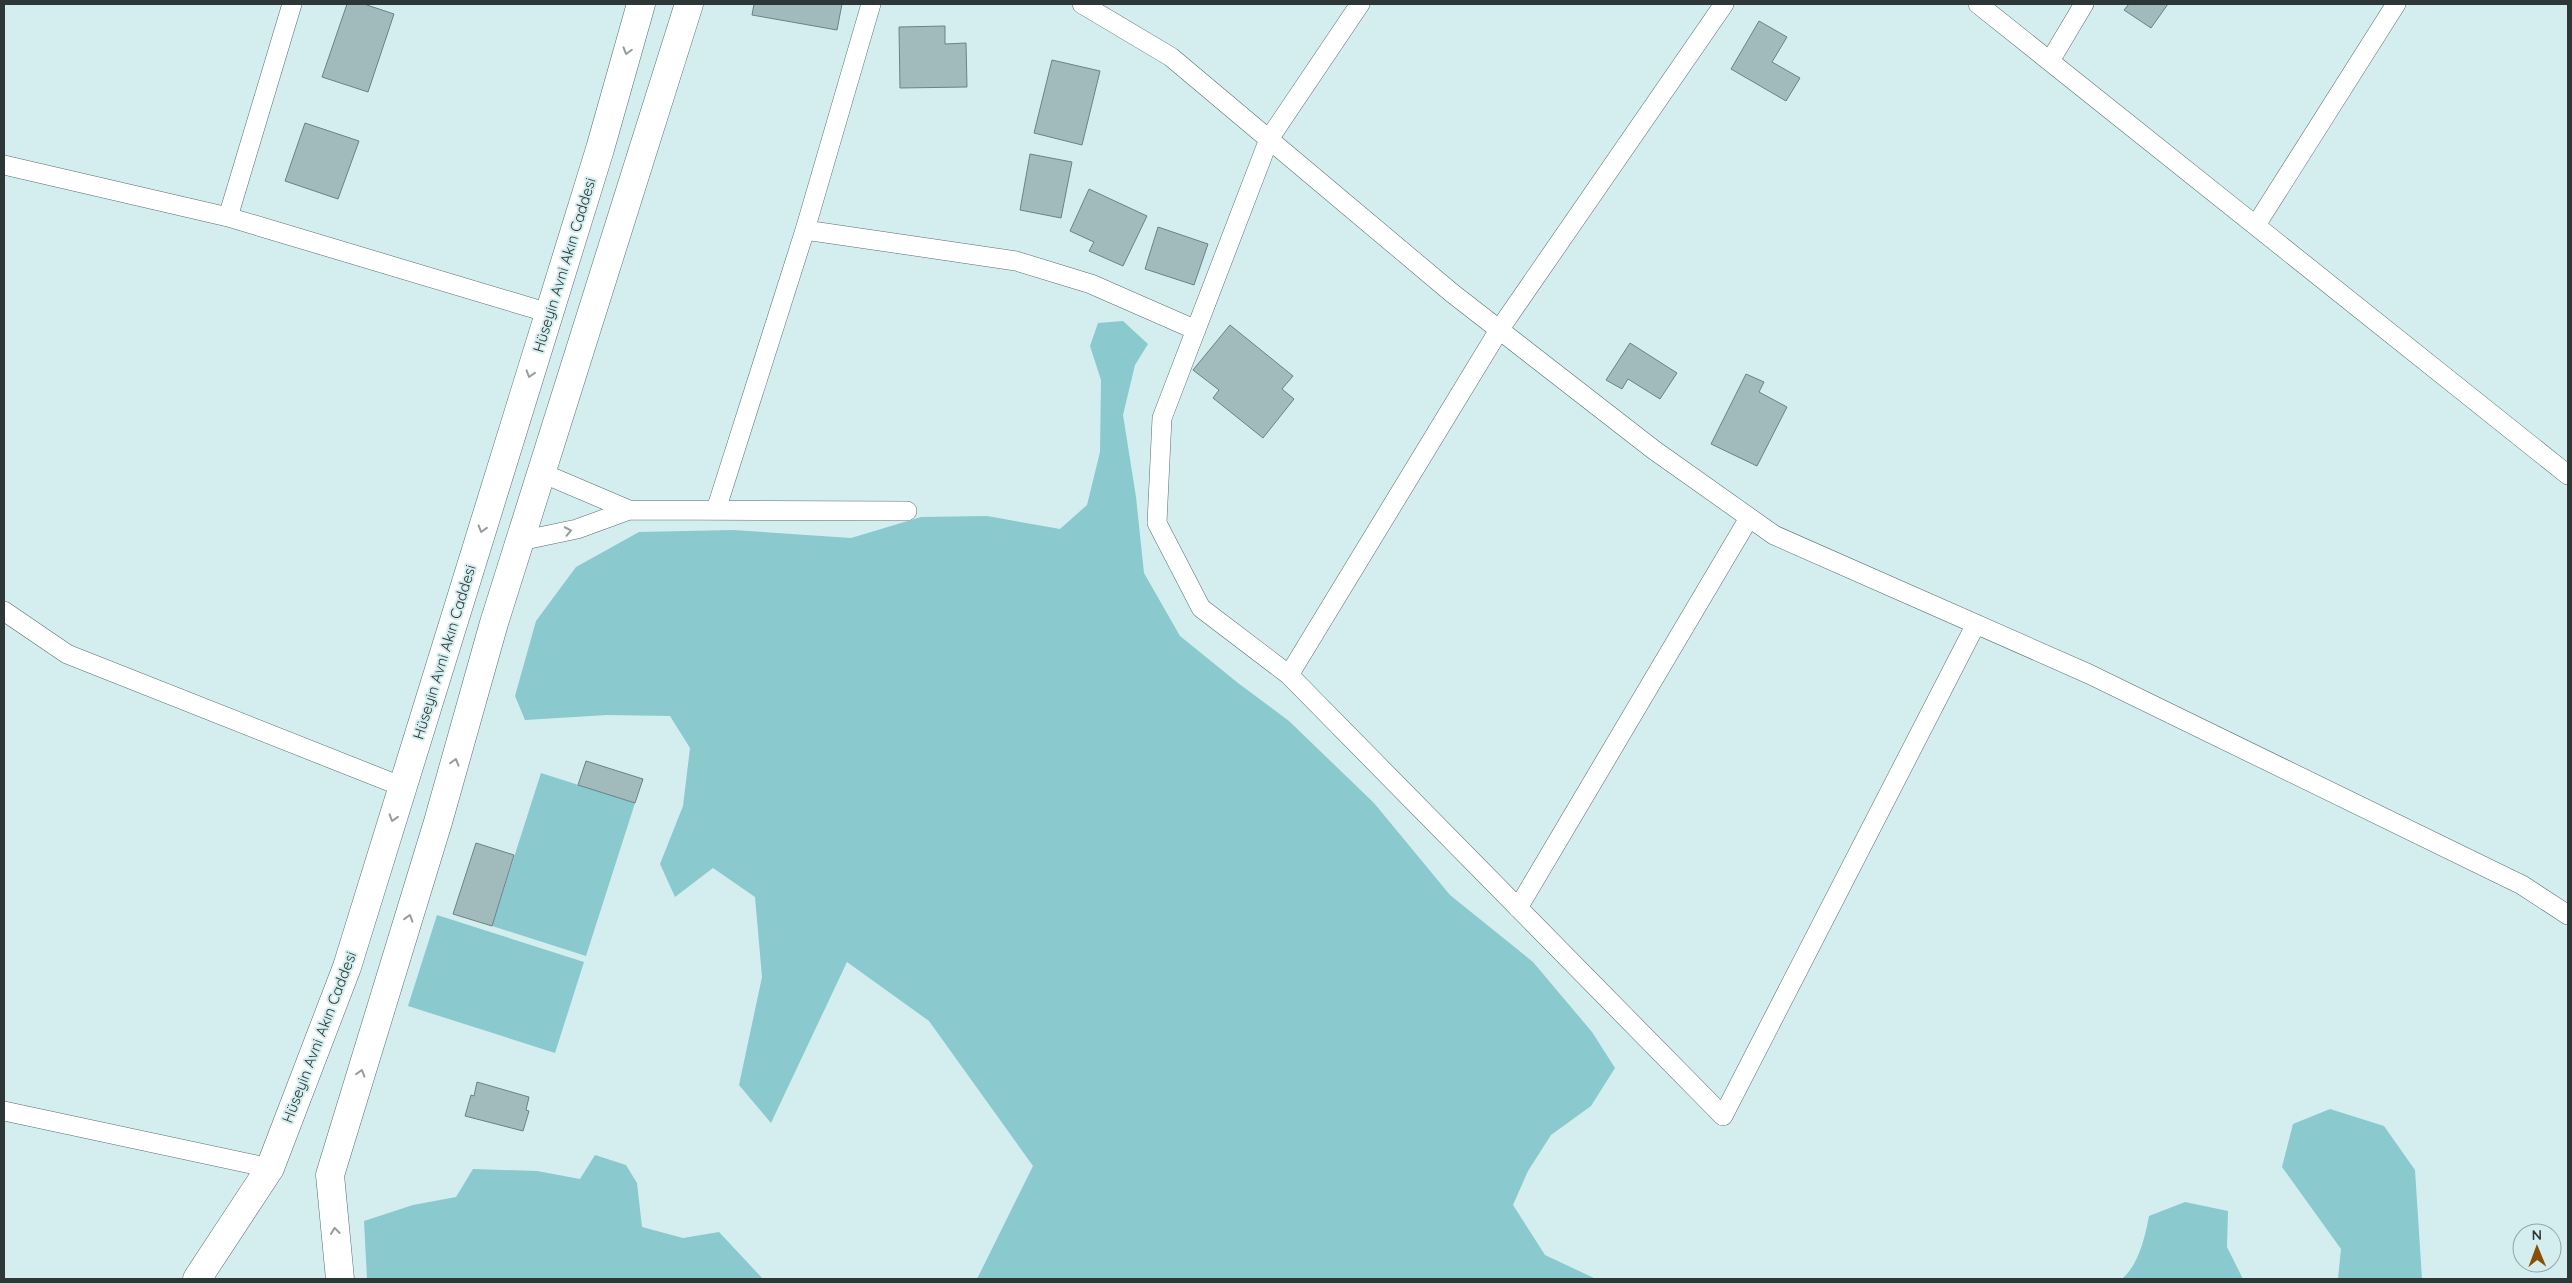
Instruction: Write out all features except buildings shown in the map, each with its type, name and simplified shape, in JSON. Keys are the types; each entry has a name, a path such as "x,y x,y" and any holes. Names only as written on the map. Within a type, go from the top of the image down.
{"main road":[{"name":"Hüseyin Avni Akın Caddesi","path":"197,1279 270,1168 348,967 600,149 641,4"},
{"path":"340,1279 330,1175 436,832 494,623 689,4"}],"street":[{"path":"228,217 292,4"},
{"path":"716,510 805,230 870,4"},
{"path":"1082,4 1171,57 1444,287 1654,450 1774,535 2089,674 2513,881 2568,915"},
{"path":"1360,4 1269,139 1162,418 1157,523 1201,608 1289,675 1723,1116 1976,624"},
{"path":"1289,675 1500,330 1724,4"},
{"path":"1978,4 2568,474"},
{"path":"2050,61 2084,4"},
{"path":"2256,225 2396,4"},
{"path":"4,165 228,217 549,313"},
{"path":"805,230 1016,261 1091,284 1196,330"},
{"path":"542,473 630,510"},
{"path":"520,541 576,529 630,510 907,511"},
{"path":"1518,908 1749,518"},
{"path":"4,611 67,654 403,786"},
{"path":"4,1111 270,1168"}],"shaded area":[{"path":"1123,321 1148,344 1135,365 1123,415 1136,497 1144,573 1180,636 1289,721 1374,803 1450,895 1533,962 1592,1032 1615,1068 1591,1106 1551,1135 1528,1171 1513,1205 1545,1255 1596,1279 977,1279 1033,1166 929,1021 847,962 771,1123 739,1085 762,977 755,897 713,868 675,897 660,864 683,806 690,748 670,716 607,715 525,720 515,696 536,621 576,567 639,532 733,530 851,538 921,517 987,516 1060,529 1087,505 1100,452 1101,380 1090,346 1098,323"},
{"path":"541,773 635,803 586,956 492,926"},
{"path":"437,915 584,962 555,1053 408,1006"},
{"path":"2330,1109 2384,1126 2415,1170 2422,1279 2338,1279 2341,1249 2282,1167 2293,1124"},
{"path":"595,1155 626,1165 637,1183 642,1227 683,1238 719,1232 763,1279 367,1279 364,1221 413,1205 456,1197 473,1169 537,1171 580,1179"},
{"path":"2185,1202 2228,1211 2227,1247 2243,1279 2122,1279 2137,1258 2149,1216"}]}
